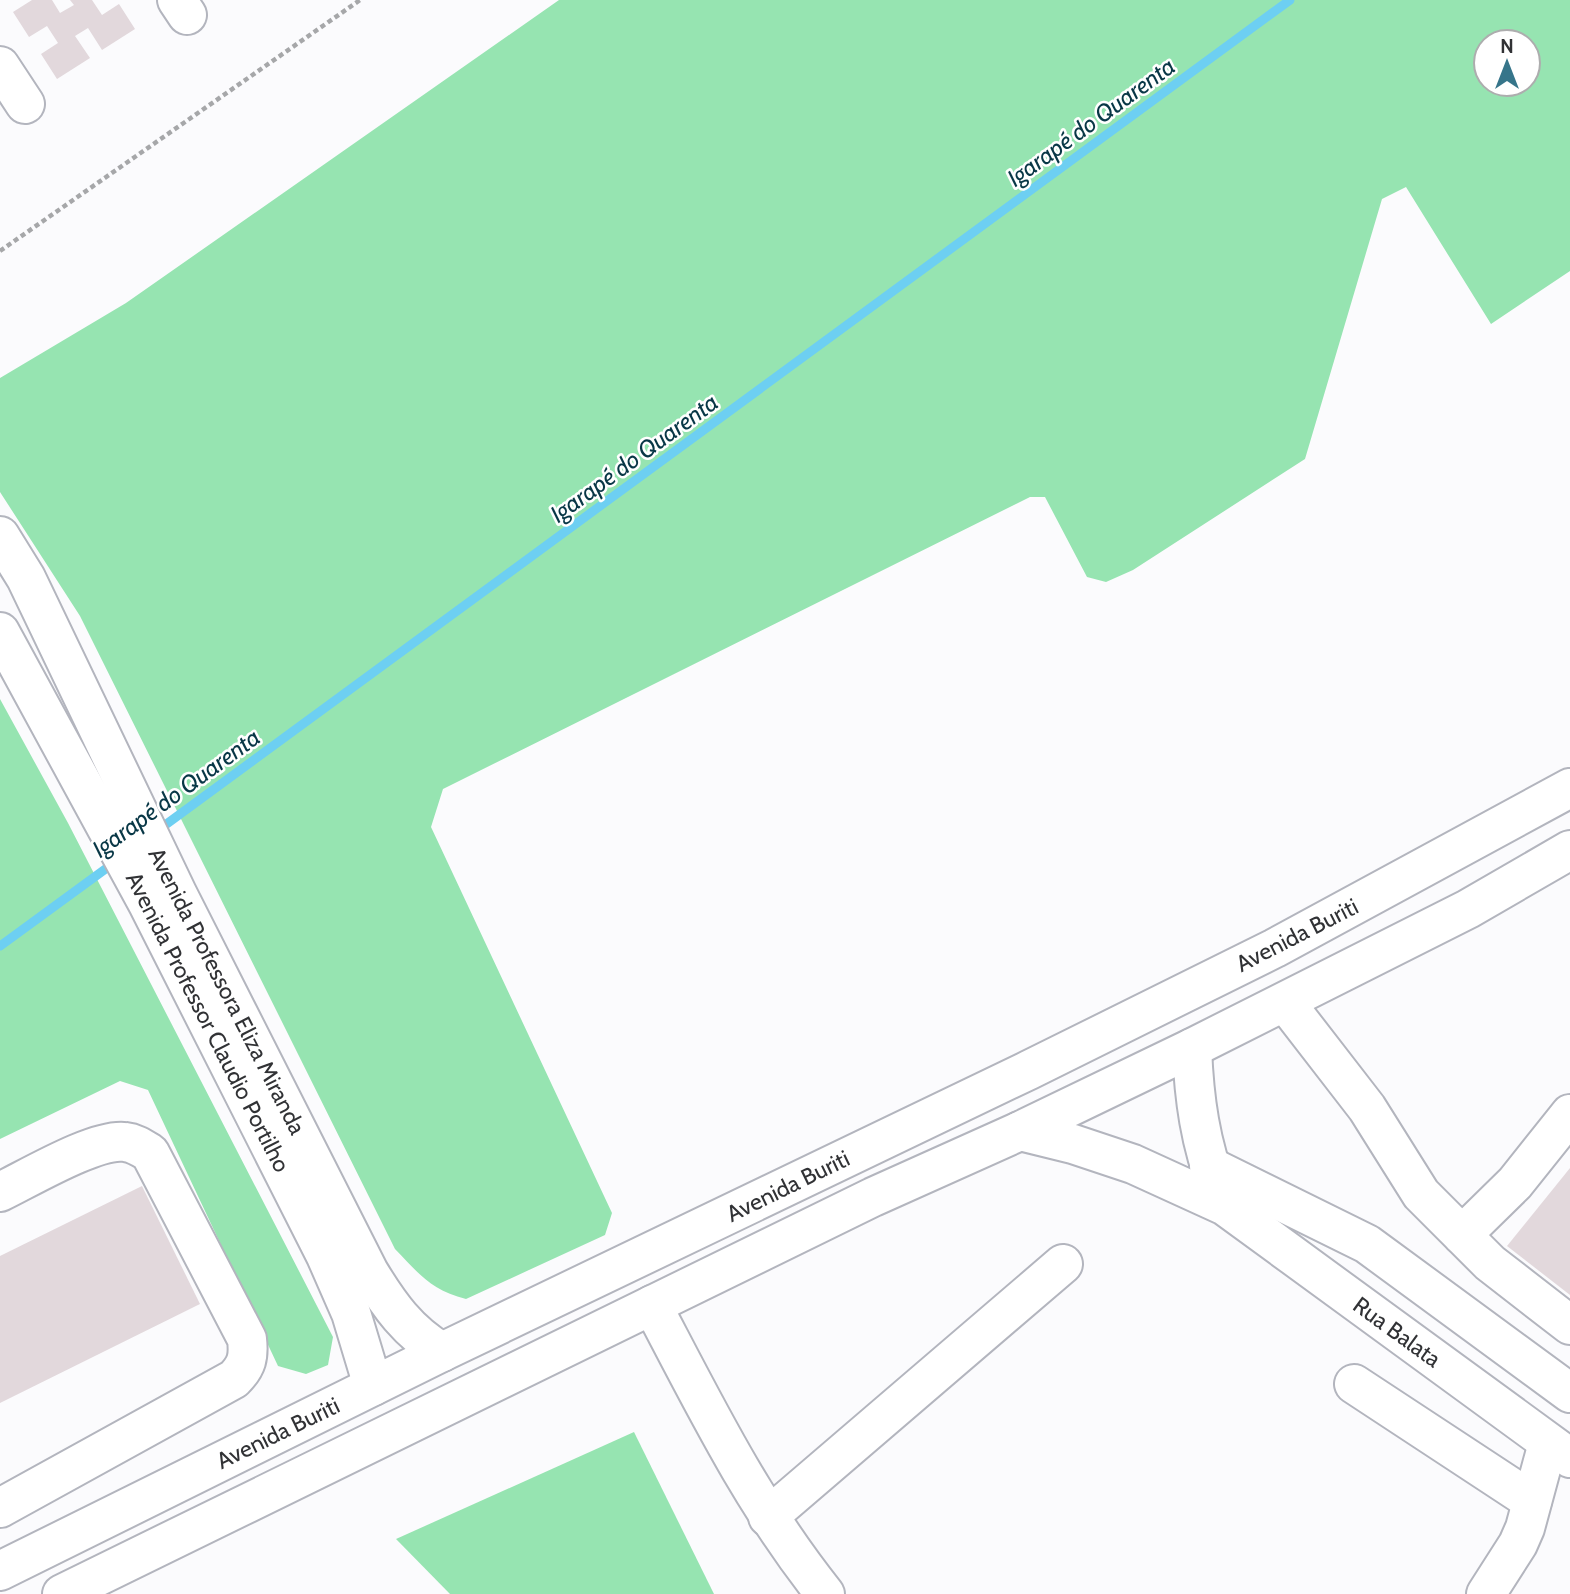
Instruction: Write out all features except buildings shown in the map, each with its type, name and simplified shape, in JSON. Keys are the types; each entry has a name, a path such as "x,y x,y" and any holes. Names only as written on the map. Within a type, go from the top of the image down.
{"main road":[{"path":"0,66 25,104"},
{"name":"Avenida Professora Eliza Miranda","path":"0,536 26,578 120,814 163,899 386,1301 404,1324 423,1341 442,1352"},
{"path":"0,632 120,814"},
{"name":"Avenida Buriti","path":"0,1571 442,1352 1029,1070 1275,948 1570,788"},
{"name":"Avenida Buriti","path":"75,1591 873,1197 1020,1131 1285,1002 1468,909 1570,850"},
{"name":"Avenida Professor Claudio Portilho","path":"163,899 351,1313 373,1386"},
{"path":"1285,1002 1367,1108 1421,1194 1490,1263 1570,1325"},
{"path":"1192,1048 1193,1086 1199,1129 1209,1166 1225,1206"},
{"path":"1462,1235 1516,1182 1570,1114"},
{"name":"Rua Balata","path":"1020,1131 1073,1144 1133,1164 1225,1206 1559,1450"},
{"path":"0,1192 90,1149 123,1141 136,1144 150,1153 247,1339 249,1351 248,1362 234,1379 0,1508"},
{"path":"1209,1166 1367,1244 1570,1393"},
{"path":"768,1517 1063,1264"},
{"path":"652,1305 733,1461 768,1517 825,1594"},
{"path":"1354,1384 1532,1501"},
{"path":"1486,1594 1518,1544 1532,1501 1559,1450"}],"path":[{"path":"0,251 360,0"}],"green space":[{"path":"559,0 1570,0 1570,271 1491,324 1406,187 1382,199 1305,459 1133,570 1106,582 1087,577 1045,497 1030,497 443,789 431,827 612,1213 605,1235 466,1299 434,1286 395,1249 80,616 0,492 0,378 126,303"},
{"path":"0,699 68,823 333,1337 328,1365 306,1374 278,1366 148,1090 120,1081 0,1139"},
{"path":"634,1432 714,1594 450,1594 396,1539"}],"waterway":[{"name":"Igarapé do Quarenta","path":"157,831 1290,0"},
{"name":"Igarapé do Quarenta","path":"0,946 115,862"}]}
